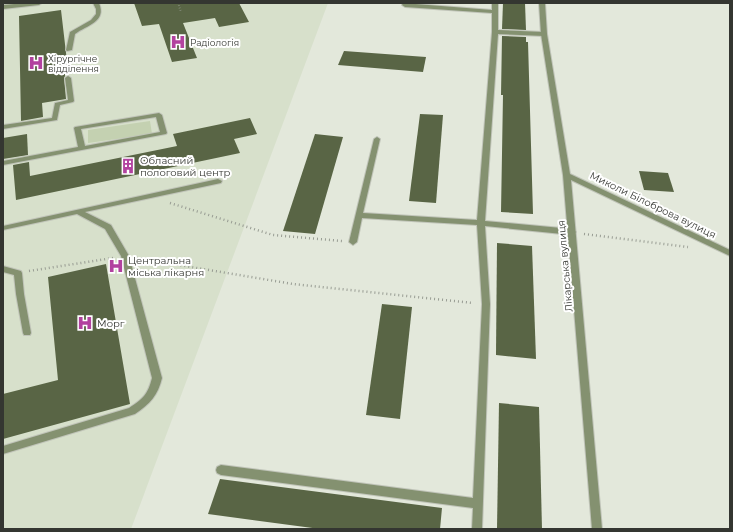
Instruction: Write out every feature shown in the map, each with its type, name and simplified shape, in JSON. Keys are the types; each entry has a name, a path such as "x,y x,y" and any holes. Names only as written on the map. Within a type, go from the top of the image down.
{"street":[{"path":"3,7 39,3"},
{"path":"69,50 72,33 100,14 100,10 96,3"},
{"path":"406,3 405,5 494,12"},
{"path":"477,529 486,304 481,223 495,32 495,3"},
{"name":"Лікарська вулиця","path":"542,3 544,34 567,175 597,529"},
{"path":"495,32 544,34"},
{"path":"3,127 55,119 57,104 71,101 68,78"},
{"path":"3,163 164,133 159,115 77,128 82,148"},
{"path":"353,242 377,139"},
{"name":"Миколи Білоброва вулиця","path":"567,175 729,251"},
{"path":"3,228 218,181"},
{"path":"3,450 132,411 143,404 154,392 157,378 125,256 108,227 78,211"},
{"path":"359,215 481,223 572,232"},
{"path":"3,269 18,273 27,333"},
{"path":"221,470 478,504"}],"path":[{"path":"178,3 181,12"},
{"path":"148,196 273,235 353,242"},
{"path":"572,232 696,248"},
{"path":"18,273 125,256 293,284 486,304"}],"shaded area":[{"name":"Центральна міська лікарня","path":"3,3 328,3 131,529 3,529"},
{"path":"150,121 152,134 88,143 88,130"}],"building":[{"name":"Радіологія","path":"134,3 239,3 249,22 219,27 215,18 183,23 197,58 172,62 159,24 142,26"},
{"path":"503,3 525,3 526,30 502,29"},
{"name":"Хірургічне відділення","path":"61,10 68,70 65,70 64,78 66,99 42,103 43,117 21,121 19,16"},
{"path":"502,36 526,37 526,42 528,42 533,214 501,212 503,95 501,95"},
{"path":"344,51 426,57 423,72 338,65"},
{"path":"420,114 443,115 436,203 409,201"},
{"name":"Обласний пологовий центр","path":"250,118 257,134 234,139 240,153 16,200 13,165 29,162 30,176 177,146 173,134"},
{"path":"27,134 28,155 3,159 3,138"},
{"path":"315,134 343,137 315,234 283,231"},
{"path":"639,171 668,173 674,192 644,190"},
{"path":"497,243 532,246 536,359 496,355"},
{"name":"Морг","path":"106,264 130,404 3,439 3,394 58,380 48,277"},
{"path":"382,304 412,307 400,419 366,415"},
{"path":"499,403 539,407 542,529 497,529"},
{"path":"220,479 442,508 440,529 320,529 208,514"}],"place":[{"name":"Радіологія","path":"178,42"},
{"name":"Хірургічне відділення","path":"36,63"},
{"name":"Обласний пологовий центр","path":"128,166"},
{"name":"Центральна міська лікарня","path":"116,266"},
{"name":"Морг","path":"85,323"}]}
